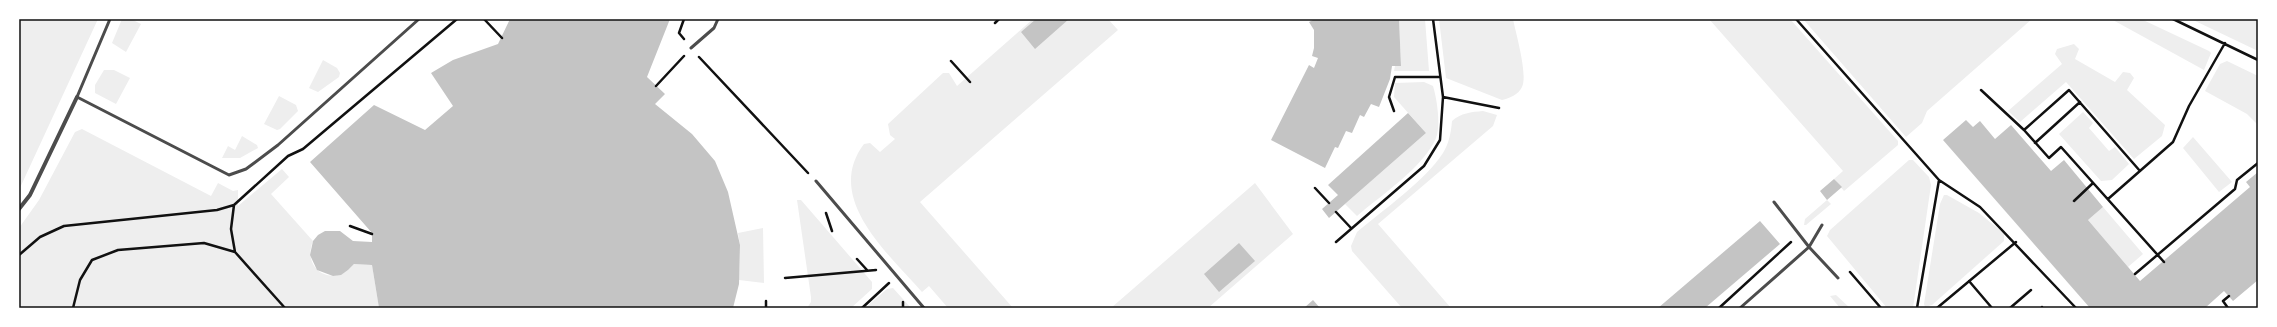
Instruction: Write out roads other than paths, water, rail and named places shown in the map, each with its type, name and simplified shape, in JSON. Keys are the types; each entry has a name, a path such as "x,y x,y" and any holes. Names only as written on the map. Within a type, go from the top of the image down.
{"street":[{"path":"19,209 30,195 77,97"}],"lane":[{"path":"110,19 77,97 223,174 236,174 278,145 419,19"},
{"path":"691,48 714,28 718,19"},
{"path":"816,181 924,308"},
{"path":"1774,202 1809,247 1838,278"},
{"path":"1740,308 1809,247 1822,225"}]}
